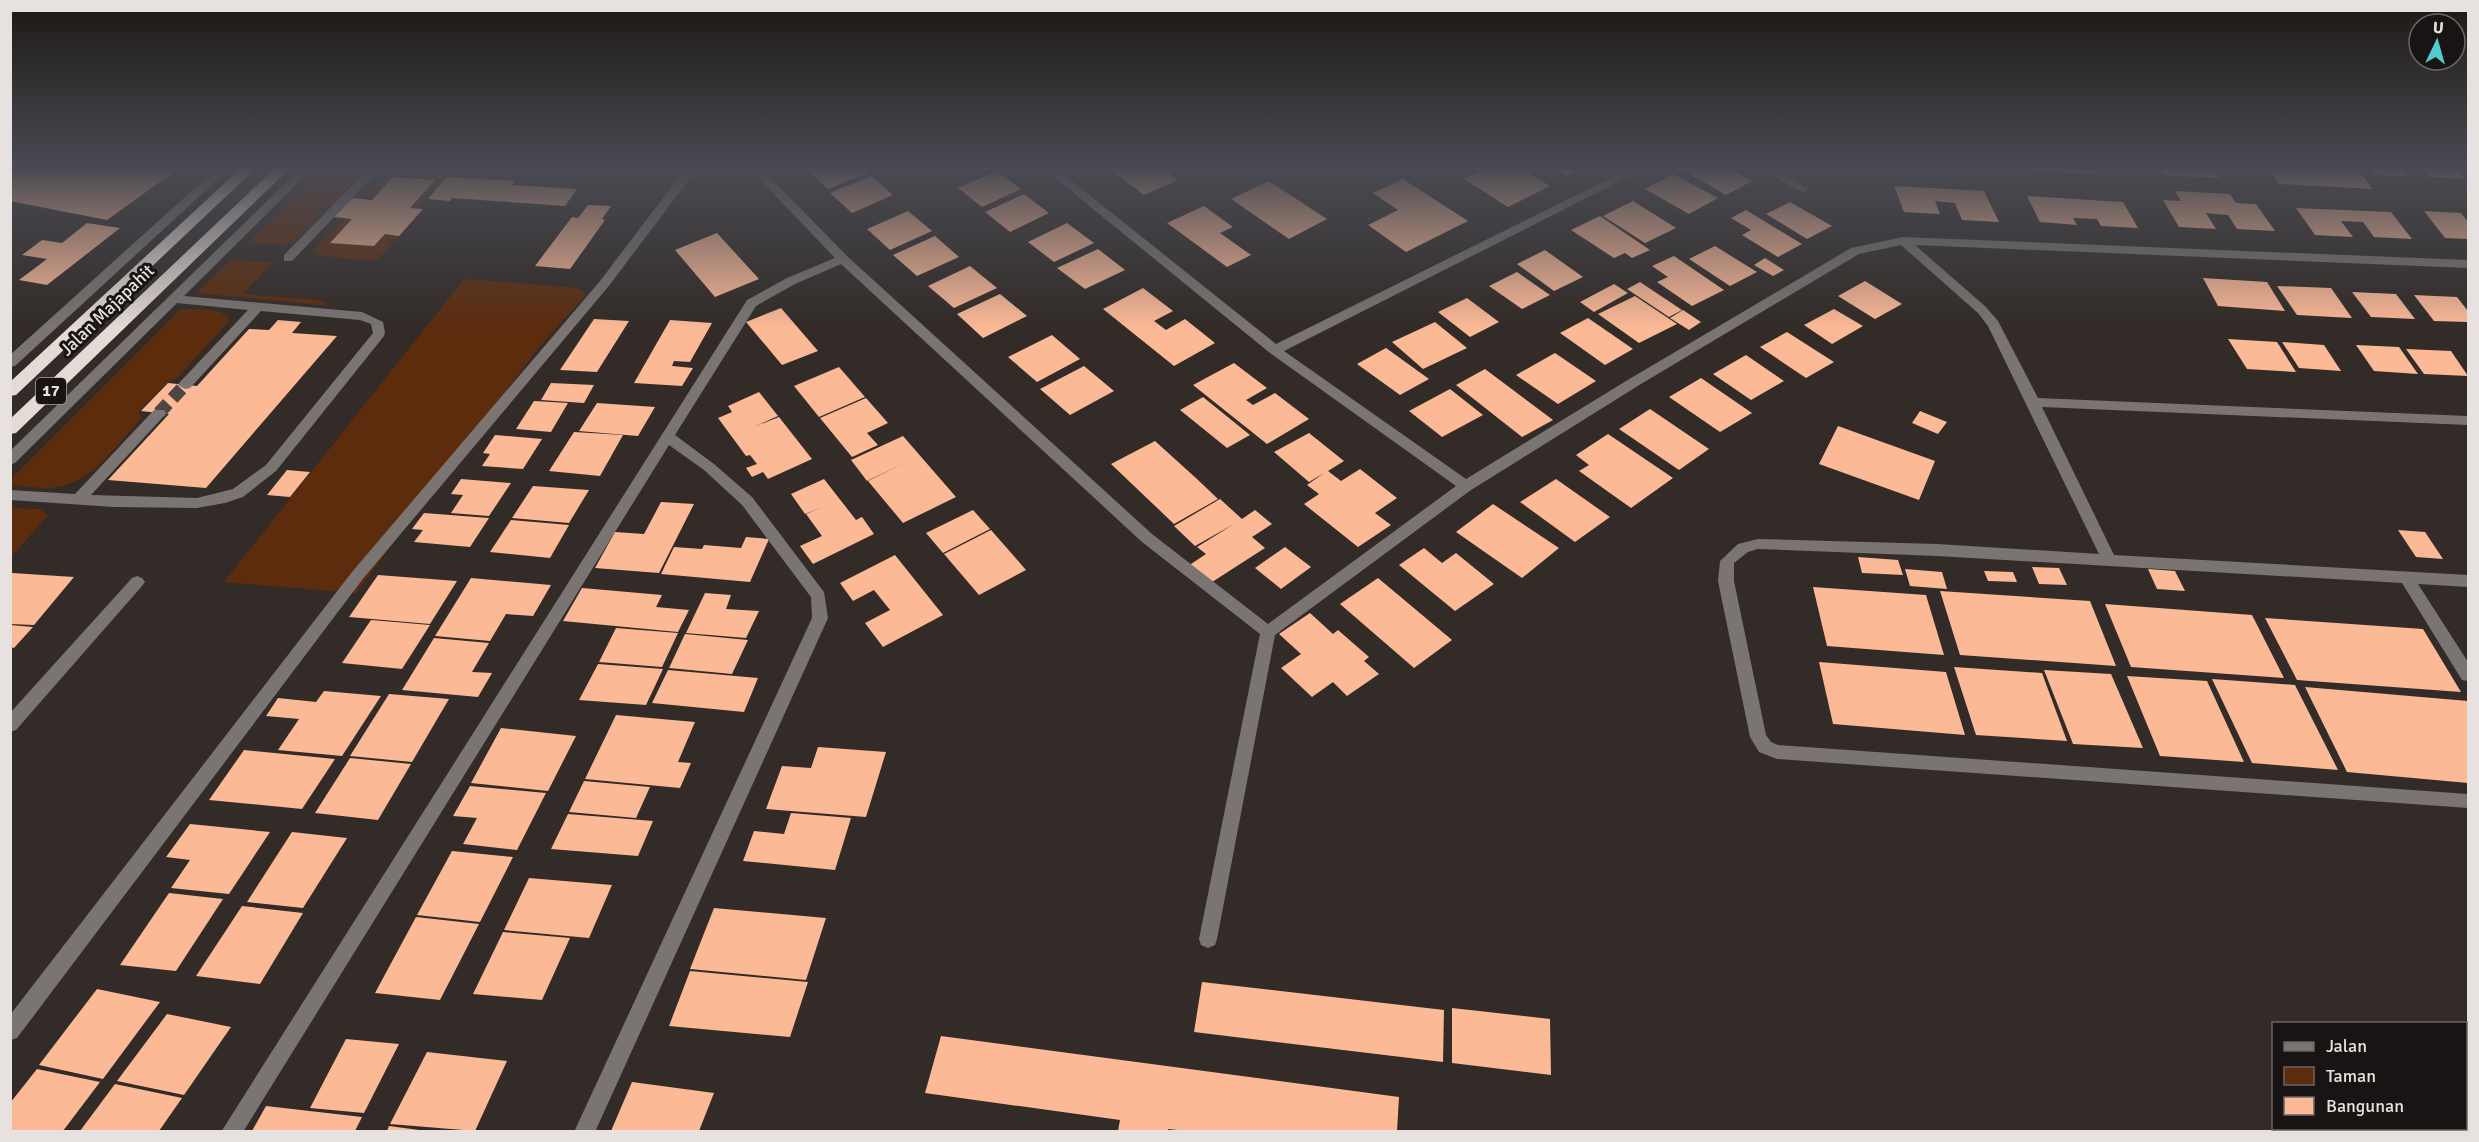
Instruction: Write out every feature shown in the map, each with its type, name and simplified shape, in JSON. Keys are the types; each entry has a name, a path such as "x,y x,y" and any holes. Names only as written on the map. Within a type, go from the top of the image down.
{"highway":[{"name":"Jalan Majapahit","path":"10,391 191,222"},
{"name":"Jalan Majapahit","path":"10,429 226,222"}],"street":[{"path":"10,363 164,222"},
{"path":"10,459 252,222"},
{"path":"288,258 323,222"},
{"path":"10,1030 357,576 604,284 651,222"},
{"path":"807,222 843,260 1148,538 1268,632"},
{"path":"1116,222 1275,350 1466,486"},
{"path":"1275,350 1531,222"},
{"path":"1208,939 1268,632 1466,486 1636,381 1855,251 1903,241 2469,264"},
{"path":"1903,241 1982,309 1994,324 2109,560"},
{"path":"231,1131 751,303 791,281 843,260"},
{"path":"10,495 189,504 212,501 238,493 271,468 379,333 380,327 377,322 362,316 174,299"},
{"path":"185,385 257,307"},
{"path":"2033,402 2469,420"},
{"path":"78,500 159,413"},
{"path":"584,1131 820,618 819,596 747,501 709,467 667,436"},
{"path":"2469,581 1937,550 1758,544 1743,548 1727,561 1726,581 1758,737 1766,747 1777,752 2469,801"},
{"path":"2406,578 2469,675"},
{"path":"10,725 137,582"}],"green space":[{"path":"268,222 313,222 294,242 286,245 248,243"},
{"path":"341,222 349,222 331,243 374,246 385,234 399,236 377,261 321,256 315,253 316,248"},
{"path":"232,259 272,263 243,294 319,300 331,306 197,293"},
{"path":"464,279 570,287 582,290 585,296 535,352 356,593 224,582"},
{"path":"181,309 215,311 230,320 178,377 168,382 138,412 142,417 112,452 90,472 63,486 48,488 11,485 11,479"},
{"path":"10,508 40,509 48,515 11,557"}],"building":[{"path":"349,222 411,222 399,236 385,234 374,246 330,243"},
{"path":"568,222 603,222 570,269 535,266"},
{"path":"882,222 922,222 932,231 890,250 867,229"},
{"path":"998,222 1030,222 1010,232"},
{"path":"1227,222 1233,227 1220,233 1251,255 1227,267 1167,223"},
{"path":"1265,222 1321,222 1289,239"},
{"path":"1373,222 1465,222 1406,252 1368,225"},
{"path":"1587,222 1609,222 1650,250 1632,258 1625,253 1614,258 1571,230"},
{"path":"1613,222 1667,222 1676,228 1645,243"},
{"path":"1738,222 1766,222 1802,244 1778,257 1742,235 1751,230"},
{"path":"1780,222 1826,222 1832,226 1807,239"},
{"path":"2044,222 2075,222 2077,225"},
{"path":"2099,222 2135,222 2138,228 2101,226"},
{"path":"2176,222 2212,222 2216,229 2179,227"},
{"path":"2233,222 2269,222 2275,231 2237,229"},
{"path":"2306,222 2342,222 2353,237 2315,235"},
{"path":"2363,222 2399,222 2412,239 2374,237"},
{"path":"2433,222 2468,222 2468,239 2445,238"},
{"path":"87,223 120,228 47,285 19,280 47,259 22,255 42,240 62,243"},
{"path":"1067,223 1094,243 1054,262 1028,242"},
{"path":"717,233 759,279 715,297 675,250"},
{"path":"935,236 959,257 917,276 893,255"},
{"path":"1715,246 1757,272 1730,286 1689,259"},
{"path":"1098,249 1125,270 1085,289 1057,268"},
{"path":"1545,250 1583,277 1554,291 1517,264"},
{"path":"1674,256 1724,290 1692,306 1657,282 1668,277 1652,266"},
{"path":"1765,258 1784,270 1773,276 1754,265"},
{"path":"970,266 997,288 954,308 928,286"},
{"path":"1517,272 1550,295 1522,309 1489,286"},
{"path":"2203,278 2267,282 2285,311 2218,306"},
{"path":"1865,281 1902,304 1875,319 1838,296"},
{"path":"1640,282 1682,310 1669,317 1627,289"},
{"path":"1614,284 1628,293 1594,312 1580,302"},
{"path":"2277,286 2331,288 2352,318 2297,315"},
{"path":"1143,288 1173,311 1154,321 1166,330 1185,319 1215,343 1174,366 1103,309"},
{"path":"2352,292 2396,294 2415,319 2371,317"},
{"path":"1000,294 1027,316 983,338 957,314"},
{"path":"2414,295 2457,297 2468,311 2468,322 2434,321"},
{"path":"1635,296 1677,324 1639,343 1598,314"},
{"path":"1467,298 1499,322 1470,337 1438,312"},
{"path":"781,308 818,351 782,365 746,322"},
{"path":"1834,309 1863,326 1832,344 1804,325"},
{"path":"1683,310 1701,322 1689,330 1670,318"},
{"path":"1588,318 1633,349 1605,365 1560,333"},
{"path":"594,319 629,321 597,372 560,370"},
{"path":"278,320 301,322 292,333 337,336 206,488 108,480 169,414 141,411 168,383 197,386 249,329 269,330"},
{"path":"670,320 712,323 690,362 674,361 672,366 693,368 682,386 634,383"},
{"path":"1435,322 1467,348 1423,369 1392,342"},
{"path":"1787,332 1834,362 1806,378 1760,347"},
{"path":"1052,335 1080,359 1037,382 1008,357"},
{"path":"2228,339 2277,342 2296,372 2247,369"},
{"path":"2282,342 2324,345 2341,371 2299,368"},
{"path":"2356,345 2399,347 2418,374 2374,371"},
{"path":"1386,348 1429,379 1400,395 1357,364"},
{"path":"2406,349 2451,351 2468,376 2424,374"},
{"path":"1555,353 1596,381 1558,404 1516,375"},
{"path":"1746,355 1784,381 1751,400 1713,374"},
{"path":"1234,363 1267,388 1246,400 1253,405 1275,393 1309,419 1267,444 1193,385"},
{"path":"1084,366 1114,391 1070,415 1040,389"},
{"path":"839,367 865,397 819,417 794,386"},
{"path":"1485,369 1553,420 1522,437 1456,385"},
{"path":"1701,378 1752,413 1720,432 1669,397"},
{"path":"551,383 594,385 584,403 541,400"},
{"path":"1450,389 1483,415 1442,437 1409,411"},
{"path":"759,392 778,416 756,426 779,417 812,459 768,479 763,472 752,477 746,468 757,464 750,455 746,456 718,418 732,412 728,406"},
{"path":"1203,397 1250,435 1227,448 1180,410"},
{"path":"866,398 888,423 867,433 878,445 852,457 820,418"},
{"path":"534,401 568,403 551,432 516,429"},
{"path":"597,403 655,407 638,436 579,431"},
{"path":"1650,409 1709,449 1679,470 1619,429"},
{"path":"1920,411 1947,422 1938,434 1912,423"},
{"path":"1838,426 1935,461 1919,500 1819,464"},
{"path":"574,432 623,435 600,476 549,471"},
{"path":"1309,433 1344,461 1328,471 1341,481 1360,469 1397,498 1375,513 1391,525 1358,547 1304,504 1319,494 1307,485 1324,473 1309,482 1274,452"},
{"path":"1608,434 1673,478 1631,508 1579,471 1589,465 1576,455"},
{"path":"495,435 542,439 523,469 482,466 490,454 483,453"},
{"path":"903,436 956,497 903,523 868,481 904,463 867,481 851,460"},
{"path":"1155,441 1218,499 1174,524 1111,464"},
{"path":"287,470 310,472 290,497 267,495"},
{"path":"461,479 511,483 489,516 451,513 463,495 451,494"},
{"path":"824,479 856,520 862,517 874,534 813,564 800,546 822,536 806,514 823,507 805,514 791,494"},
{"path":"1556,479 1610,517 1575,542 1520,502"},
{"path":"533,486 589,490 569,523 512,518"},
{"path":"1220,499 1242,519 1255,510 1272,524 1252,537 1265,548 1209,584 1188,566 1206,554 1197,547 1234,524 1195,546 1174,526"},
{"path":"661,502 694,504 659,573 595,568 615,532 644,534"},
{"path":"1493,504 1559,548 1522,578 1456,532"},
{"path":"973,510 990,529 943,553 926,533"},
{"path":"424,513 489,518 470,547 414,542 423,530 412,529"},
{"path":"511,520 569,525 550,558 490,552"},
{"path":"991,530 1026,570 979,595 944,554"},
{"path":"2398,530 2425,532 2443,559 2416,557"},
{"path":"746,537 769,539 750,582 661,574 674,547 702,549 704,545 741,548"},
{"path":"1285,547 1311,567 1281,589 1255,568"},
{"path":"1424,548 1442,563 1456,553 1494,584 1455,611 1399,565"},
{"path":"895,555 943,615 883,647 865,623 890,610 874,590 853,601 840,583"},
{"path":"1858,557 1898,560 1903,575 1862,573"},
{"path":"2032,567 2059,568 2067,585 2039,584"},
{"path":"1905,569 1942,572 1947,589 1910,586"},
{"path":"2148,569 2175,571 2185,591 2157,589"},
{"path":"1984,571 2013,572 2017,582 1988,581"},
{"path":"12,573 74,577 34,625 10,624"},
{"path":"378,575 457,581 430,624 349,617"},
{"path":"471,578 551,585 533,616 506,614 490,641 435,636"},
{"path":"1378,578 1452,640 1414,668 1340,604"},
{"path":"1813,587 1926,595 1944,655 1827,646"},
{"path":"582,588 662,595 656,607 689,610 678,632 563,621"},
{"path":"1940,591 2090,601 2116,666 1960,655"},
{"path":"705,593 731,595 726,609 759,611 746,638 686,633"},
{"path":"2105,604 2252,615 2284,678 2131,667"},
{"path":"1310,613 1333,634 1338,630 1369,657 1364,661 1379,674 1347,696 1333,682 1312,697 1281,668 1301,654 1279,634"},
{"path":"2265,618 2423,629 2461,692 2297,680"},
{"path":"371,620 430,625 402,669 342,663"},
{"path":"10,625 33,627 14,648 10,647"},
{"path":"616,628 678,633 662,667 599,662"},
{"path":"685,634 748,640 732,674 669,668"},
{"path":"434,638 489,643 472,672 492,673 478,697 402,690"},
{"path":"1819,662 1946,672 1965,735 1833,724"},
{"path":"598,664 663,669 646,705 579,700"},
{"path":"1954,667 2042,673 2067,741 1976,735"},
{"path":"668,670 758,678 744,712 652,703"},
{"path":"2044,670 2111,674 2143,748 2073,744"},
{"path":"2127,676 2207,681 2244,762 2160,756"},
{"path":"2212,679 2295,685 2338,770 2252,763"},
{"path":"2305,687 2468,701 2468,783 2347,772"},
{"path":"324,691 381,696 342,756 278,750 299,719 266,716 278,698 316,702"},
{"path":"389,694 449,699 412,762 350,756"},
{"path":"616,715 695,722 678,762 691,763 680,788 585,779"},
{"path":"501,728 576,736 548,791 471,783"},
{"path":"818,747 886,752 866,817 766,809 782,766 811,768"},
{"path":"244,750 335,759 302,809 209,800"},
{"path":"350,758 411,764 378,820 315,813"},
{"path":"584,781 650,787 636,818 569,812"},
{"path":"470,786 546,793 517,850 463,844 477,818 453,816"},
{"path":"791,813 851,818 835,870 743,861 754,831 784,834"},
{"path":"568,814 653,821 638,856 551,849"},
{"path":"190,824 270,832 229,894 171,888 190,860 166,857"},
{"path":"292,832 347,838 303,908 247,902"},
{"path":"452,851 513,857 480,922 417,915"},
{"path":"529,878 612,885 589,938 504,930"},
{"path":"169,893 223,899 176,971 120,965"},
{"path":"242,906 303,913 260,984 196,976"},
{"path":"714,908 826,918 806,980 690,969"},
{"path":"416,917 479,924 440,1000 375,993"},
{"path":"503,932 570,938 542,1000 473,994"},
{"path":"690,971 808,982 790,1037 669,1026"},
{"path":"1202,982 1444,1010 1443,1062 1194,1032"},
{"path":"97,989 160,1002 103,1079 39,1065"},
{"path":"1452,1008 1550,1019 1551,1075 1452,1063"},
{"path":"167,1014 231,1027 184,1095 117,1081"},
{"path":"941,1036 1399,1097 1397,1131 1187,1131 1168,1129 1168,1131 1118,1131 1120,1120 925,1093"},
{"path":"346,1039 399,1044 364,1113 310,1108"},
{"path":"427,1052 507,1061 475,1131 390,1124"},
{"path":"37,1069 100,1082 63,1131 10,1131 10,1103"},
{"path":"632,1082 714,1093 699,1131 611,1131"},
{"path":"115,1084 182,1098 159,1131 80,1131"},
{"path":"266,1106 362,1117 355,1131 252,1131"},
{"path":"389,1126 419,1130 387,1131"}],"tunnel":[{"path":"159,413 185,385"}]}
